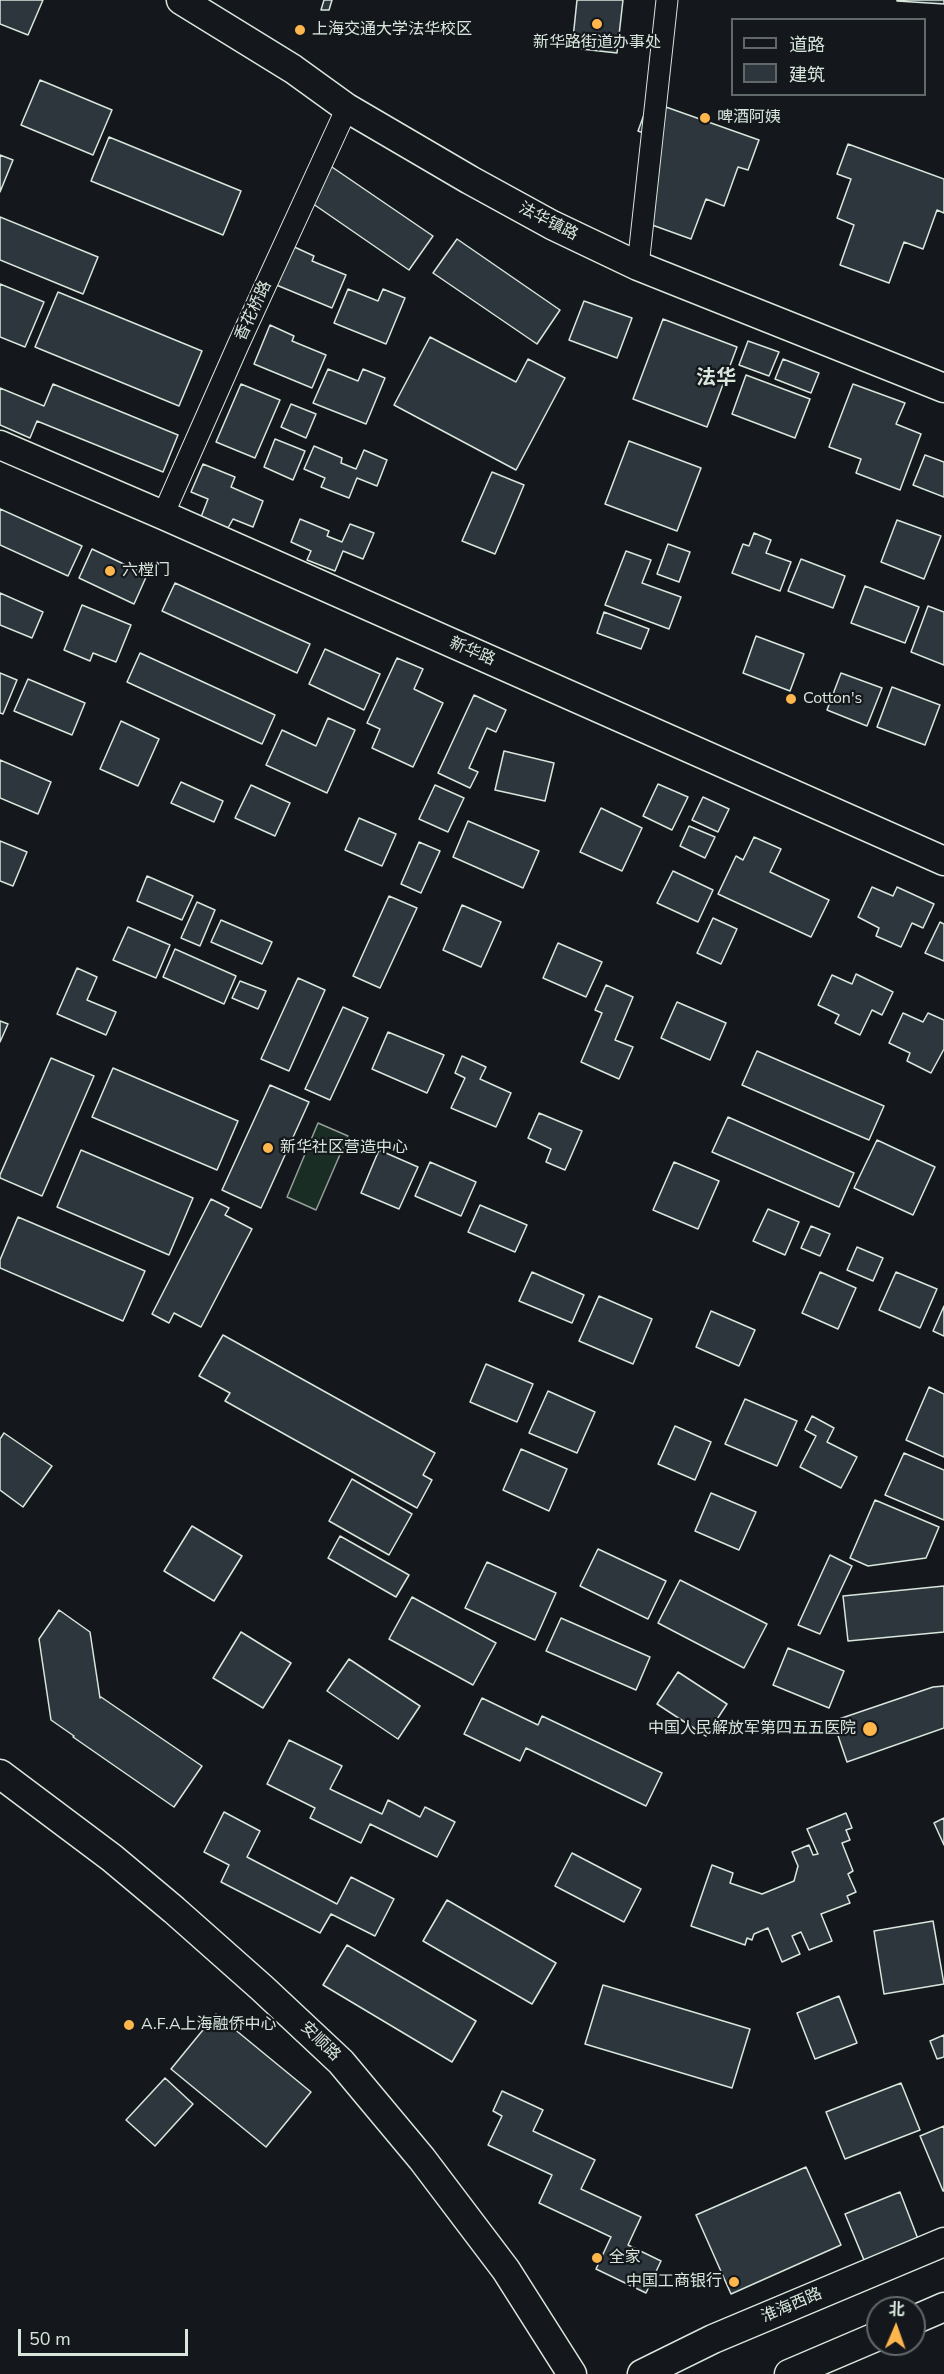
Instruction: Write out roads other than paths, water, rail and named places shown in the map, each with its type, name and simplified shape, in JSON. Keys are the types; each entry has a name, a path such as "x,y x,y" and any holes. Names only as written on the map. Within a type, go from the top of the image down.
{"street":[{"name":"法华镇路","path":"182,0 293,69 346,108 552,225 638,266 944,388"},
{"path":"638,266 667,0"},
{"name":"香花桥路","path":"163,515 346,108"},
{"name":"新华路","path":"0,445 944,861"},
{"name":"安顺路","path":"0,1774 112,1858 174,1910 341,2062 422,2159 506,2270 572,2374"},
{"name":"淮海西路","path":"642,2374 713,2339 944,2242"},
{"path":"926,2315 944,2307"},
{"path":"789,2374 866,2341"}],"place":[{"name":"新华路街道办事处","path":"597,24"},
{"name":"上海交通大学法华校区","path":"300,30"},
{"name":"啤酒阿姨","path":"705,118"},
{"name":"六樘门","path":"110,571"},
{"name":"Cotton's","path":"791,699"},
{"name":"新华社区营造中心","path":"268,1148"},
{"name":"中国人民解放军第四五五医院","path":"870,1729"},
{"name":"A.F.A上海融侨中心","path":"129,2025"},
{"name":"全家","path":"597,2258"},
{"name":"中国工商银行","path":"734,2282"}],"district":[{"name":"法华","path":"716,379"}]}
